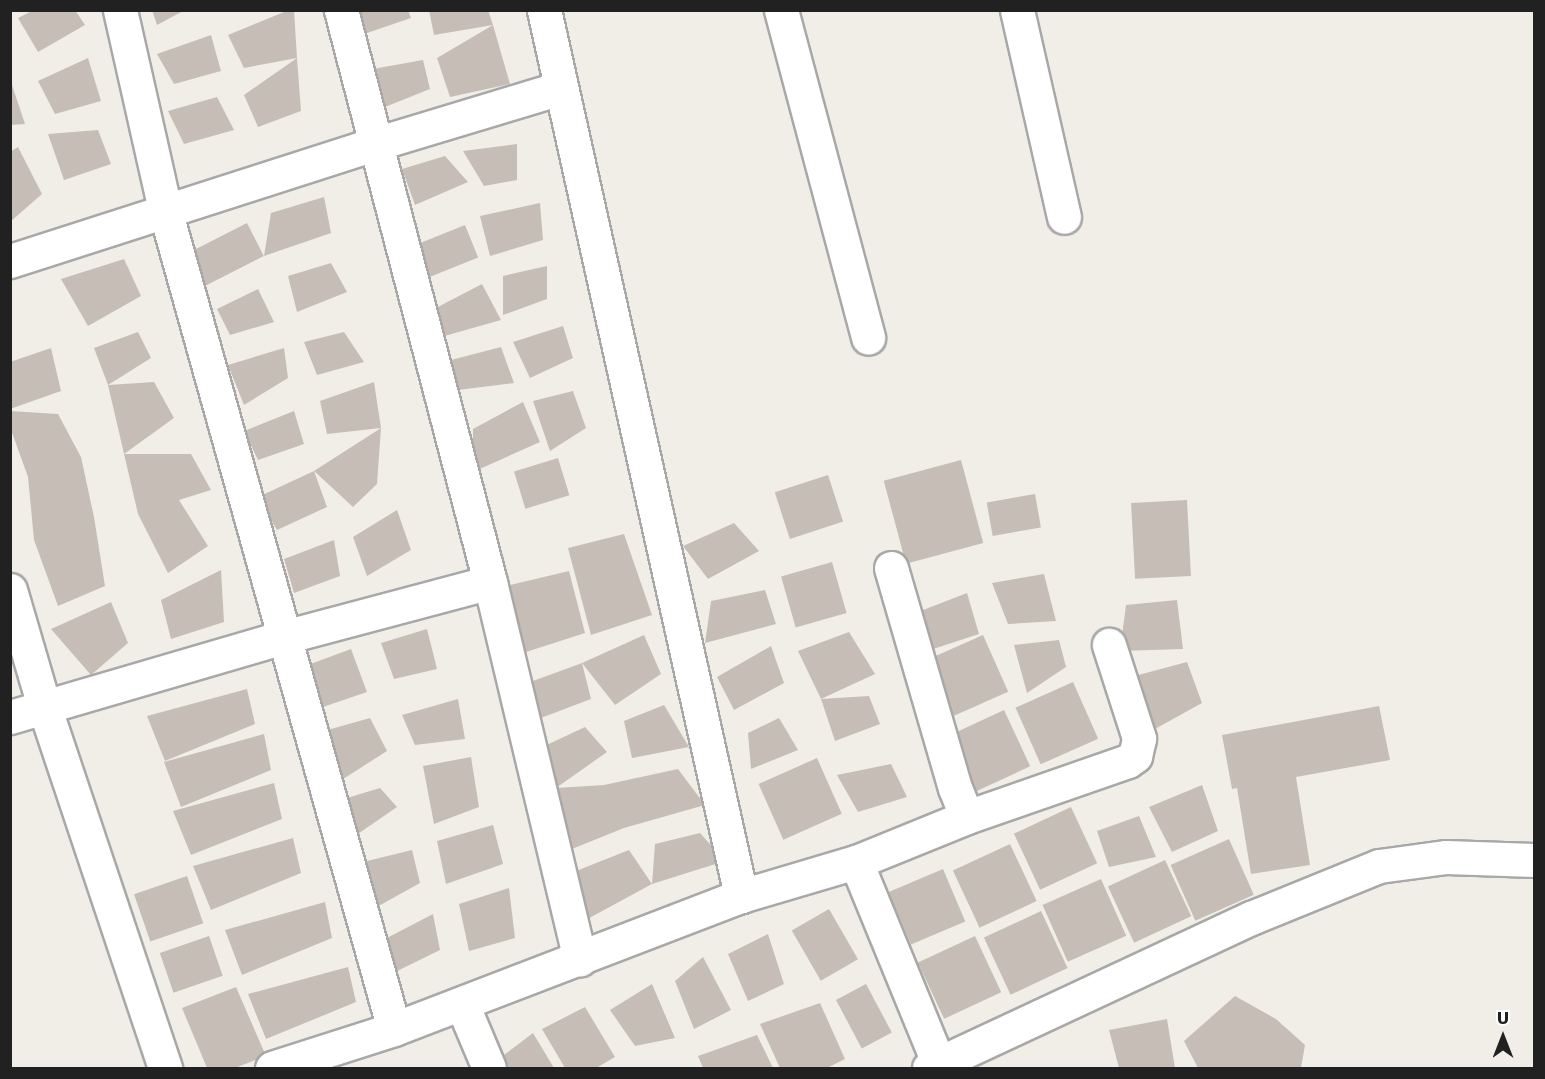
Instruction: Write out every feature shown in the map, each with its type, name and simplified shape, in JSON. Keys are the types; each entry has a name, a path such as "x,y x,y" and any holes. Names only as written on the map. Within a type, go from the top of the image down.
{"street":[{"path":"120,10 165,210 394,1029"},
{"path":"341,10 490,582 580,959"},
{"path":"544,10 741,896"},
{"path":"781,10 868,338"},
{"path":"1017,10 1064,217"},
{"path":"10,261 375,144 561,88"},
{"path":"891,568 955,788 968,818"},
{"path":"10,717 284,637 490,582"},
{"path":"10,590 44,706 165,1068"},
{"path":"272,1068 394,1029 741,896 856,862 968,818 1116,766 1135,756 1139,738 1109,645"},
{"path":"856,862 934,1066 1251,918 1379,866 1446,857 1534,860"},
{"path":"462,1004 489,1068"}],"building":[{"path":"34,10 75,10 85,25 38,52 18,18"},
{"path":"152,10 185,10 157,25"},
{"path":"294,10 297,58 244,68 228,35"},
{"path":"347,10 408,10 411,18 361,35"},
{"path":"429,10 488,10 493,25 434,35"},
{"path":"493,25 510,84 450,97 437,58"},
{"path":"211,35 221,71 174,84 157,54"},
{"path":"88,58 101,101 55,114 38,81"},
{"path":"297,58 301,111 258,127 244,95"},
{"path":"423,60 430,89 380,109 367,70"},
{"path":"11,82 25,124 10,125"},
{"path":"217,97 234,130 184,144 168,111"},
{"path":"98,130 111,164 64,180 48,134"},
{"path":"517,144 517,180 484,186 463,151"},
{"path":"18,147 42,194 10,222 10,152"},
{"path":"445,156 468,182 415,205 402,169"},
{"path":"324,197 331,233 264,256 271,213"},
{"path":"540,203 543,240 490,256 480,216"},
{"path":"247,223 264,256 201,288 184,255"},
{"path":"465,225 478,257 423,280 410,247"},
{"path":"124,259 141,296 88,326 61,279"},
{"path":"331,263 347,292 297,312 288,276"},
{"path":"547,266 547,299 503,315 503,276"},
{"path":"482,284 501,320 441,337 432,310"},
{"path":"258,289 274,322 230,335 217,309"},
{"path":"563,326 573,358 530,378 513,342"},
{"path":"138,332 151,358 108,385 94,348"},
{"path":"344,332 364,362 317,375 304,342"},
{"path":"501,347 514,383 458,390 451,360"},
{"path":"51,348 61,391 10,409 10,362"},
{"path":"284,348 288,378 244,405 228,365"},
{"path":"154,382 174,418 124,454 108,385"},
{"path":"374,382 381,428 327,434 320,401"},
{"path":"573,391 586,428 550,451 533,401"},
{"path":"523,402 540,442 473,472 473,429"},
{"path":"10,411 58,414 81,457 94,517 105,586 58,606 34,540 28,477 10,427"},
{"path":"294,411 304,444 258,460 244,431"},
{"path":"381,428 377,484 353,507 314,471"},
{"path":"124,454 191,454 211,490 179,500 208,546 168,573 138,514"},
{"path":"558,458 569,495 525,509 514,471"},
{"path":"961,460 983,543 906,564 884,481"},
{"path":"314,471 327,507 277,530 258,497"},
{"path":"828,475 843,522 790,539 775,492"},
{"path":"1035,494 1041,527 993,536 987,503"},
{"path":"1187,500 1191,576 1135,579 1131,503"},
{"path":"397,510 411,550 367,576 353,537"},
{"path":"734,523 759,551 708,579 683,546"},
{"path":"624,534 652,615 591,635 568,548"},
{"path":"334,540 340,576 294,593 284,559"},
{"path":"832,562 847,613 796,628 781,577"},
{"path":"221,570 224,622 171,639 161,600"},
{"path":"569,571 585,633 523,653 498,588"},
{"path":"1044,574 1056,621 1008,624 992,583"},
{"path":"765,590 776,624 705,643 711,601"},
{"path":"967,593 979,634 927,651 905,617"},
{"path":"1177,600 1183,649 1120,651 1126,605"},
{"path":"111,602 128,643 91,675 51,629"},
{"path":"427,629 437,669 394,679 381,643"},
{"path":"849,632 875,674 821,699 798,651"},
{"path":"644,635 661,674 615,705 582,663"},
{"path":"983,635 1008,692 951,717 925,661"},
{"path":"1059,640 1066,667 1027,693 1014,645"},
{"path":"771,646 784,683 734,710 717,677"},
{"path":"351,649 367,692 320,708 297,669"},
{"path":"1187,662 1202,703 1155,729 1131,677"},
{"path":"582,663 591,699 525,724 522,685"},
{"path":"1073,682 1098,739 1041,764 1015,708"},
{"path":"247,689 255,724 165,761 147,716"},
{"path":"869,696 880,724 835,741 821,699"},
{"path":"458,699 465,739 415,745 402,715"},
{"path":"664,705 689,747 632,758 624,721"},
{"path":"1379,706 1390,760 1296,777 1310,865 1251,874 1237,788 1232,789 1222,735"},
{"path":"1004,710 1030,766 973,793 947,737"},
{"path":"370,718 387,751 340,781 324,731"},
{"path":"779,718 798,750 751,769 748,733"},
{"path":"585,727 607,752 556,788 536,750"},
{"path":"264,734 271,770 181,807 164,762"},
{"path":"471,757 479,807 434,824 423,766"},
{"path":"817,758 842,814 783,840 759,784"},
{"path":"891,764 907,797 858,812 837,775"},
{"path":"678,769 705,805 624,828 562,853 556,788 604,785"},
{"path":"274,783 282,819 191,855 173,811"},
{"path":"1202,785 1218,831 1172,852 1149,807"},
{"path":"380,788 397,807 352,838 337,801"},
{"path":"1071,807 1097,863 1040,890 1014,834"},
{"path":"1139,816 1156,857 1109,867 1097,831"},
{"path":"493,825 503,864 446,884 437,841"},
{"path":"700,833 725,861 652,884 655,844"},
{"path":"293,838 301,873 211,910 193,866"},
{"path":"1229,839 1254,895 1195,921 1171,865"},
{"path":"1010,844 1037,901 980,928 953,871"},
{"path":"412,850 420,883 375,908 359,863"},
{"path":"629,850 652,884 582,922 571,873"},
{"path":"1165,860 1191,916 1134,943 1108,887"},
{"path":"943,869 965,921 911,945 889,892"},
{"path":"187,876 203,923 150,942 134,894"},
{"path":"1101,879 1126,936 1068,962 1043,905"},
{"path":"509,888 515,938 469,951 459,904"},
{"path":"325,902 332,938 242,975 225,930"},
{"path":"829,909 858,959 821,981 792,930"},
{"path":"1041,911 1068,968 1011,995 984,938"},
{"path":"433,914 440,950 387,976 383,940"},
{"path":"768,934 784,984 748,1001 728,954"},
{"path":"209,936 223,976 174,993 160,953"},
{"path":"975,936 1001,992 944,1019 918,963"},
{"path":"703,957 731,1010 694,1029 675,981"},
{"path":"348,967 356,1002 266,1039 248,994"},
{"path":"652,984 675,1038 635,1046 610,1010"},
{"path":"866,984 892,1033 862,1049 836,1000"},
{"path":"236,987 266,1056 235,1068 207,1068 182,1008"},
{"path":"1235,996 1276,1019 1305,1045 1301,1068 1198,1068 1184,1041"},
{"path":"820,1003 845,1059 827,1068 780,1068 760,1024"},
{"path":"585,1007 615,1057 596,1068 565,1068 542,1029"},
{"path":"1167,1019 1175,1068 1119,1068 1109,1030"},
{"path":"533,1033 554,1068 501,1068 496,1061"},
{"path":"757,1035 773,1068 703,1068 698,1056"}]}
